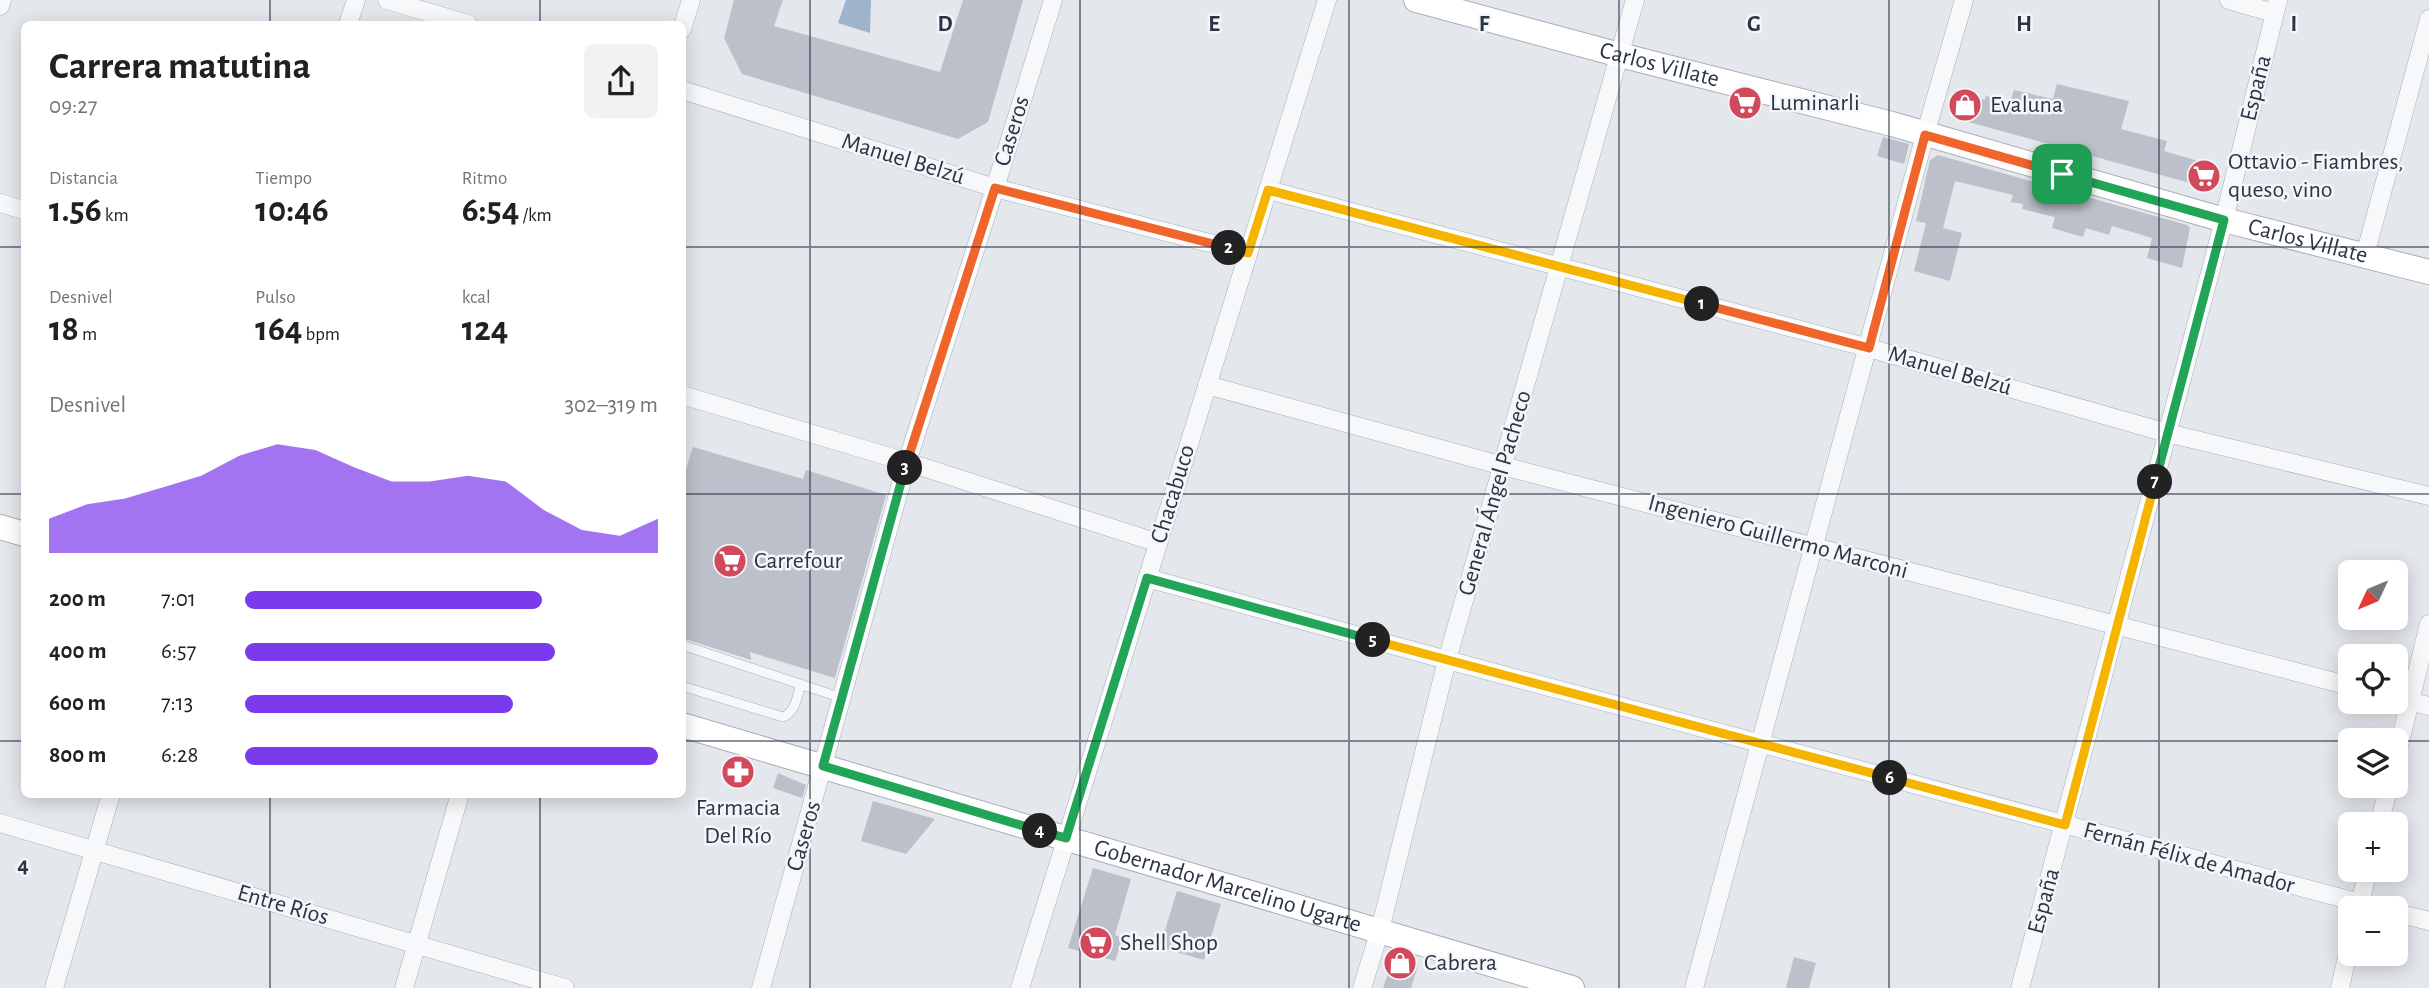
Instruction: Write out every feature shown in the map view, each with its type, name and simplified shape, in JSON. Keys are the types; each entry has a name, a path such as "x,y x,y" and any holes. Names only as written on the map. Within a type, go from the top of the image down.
{"street":[{"path":"0,6 2,0"},
{"path":"349,21 356,0"},
{"path":"387,0 458,21"},
{"path":"684,21 691,0"},
{"name":"Caseros","path":"761,988 906,462 1053,0"},
{"name":"Chacabuco","path":"1020,988 1327,0"},
{"name":"Carlos Villate","path":"1416,0 1892,124 2224,220 2429,272"},
{"name":"General Ángel Pacheco","path":"1363,988 1447,660 1635,0"},
{"path":"1694,988 1964,0"},
{"path":"2229,0 2276,6"},
{"name":"España","path":"2020,988 2224,220 2276,6"},
{"path":"2365,255 2429,19"},
{"name":"Manuel Belzú","path":"686,91 995,188 1248,253"},
{"name":"Manuel Belzú","path":"1268,190 1869,348 2167,433 2429,496"},
{"path":"0,203 21,209"},
{"name":"Ingeniero Guillermo Marconi","path":"1207,385 1503,466 2338,683"},
{"path":"686,396 1158,542"},
{"path":"0,527 21,533"},
{"name":"Fernán Félix de Amador","path":"1147,578 2338,900"},
{"path":"2408,685 2429,624"},
{"path":"2408,701 2429,706"},
{"name":"Gobernador Marcelino Ugarte","path":"686,726 1572,988"},
{"path":"54,988 110,798"},
{"path":"404,988 459,798"},
{"name":"Entre Ríos","path":"0,823 565,988"},
{"path":"2408,916 2429,921"},
{"path":"2340,988 2345,966"}],"lane":[{"path":"686,646 842,698"},
{"path":"686,687 783,716 788,715 794,707 801,684"}],"water":[{"path":"846,0 871,0 870,33 838,23"}],"building":[{"path":"734,0 783,0 774,26 940,72 963,0 1023,0 988,122 958,139 742,74 724,38"},
{"path":"2057,84 2129,101 2121,129 2167,141 2164,151 2212,165 2208,182 2201,186 1954,118 1949,108 1954,91 1985,100 1986,96 2010,103 2014,90 2053,99"},
{"path":"1883,137 1909,144 1904,164 1877,156"},
{"path":"1938,155 2187,225 2190,228 2182,268 2147,258 2152,238 2112,226 2109,235 2086,228 2083,237 2052,228 2055,217 2022,209 2023,204 2011,202 2013,195 1955,181 1943,228 1962,233 1950,281 1914,271 1926,223 1916,221 1930,160"},
{"path":"693,447 803,479 806,470 886,495 835,678 750,652 751,660 686,639 686,469"},
{"name":"Farmacia Del Río","path":"731,759 752,765 746,785 725,779"},
{"path":"778,773 806,785 802,798 773,788"},
{"path":"873,801 935,819 906,854 861,841"},
{"path":"1093,868 1131,879 1115,935 1123,938 1115,961 1068,948"},
{"path":"1177,891 1221,904 1204,960 1160,947"},
{"path":"1794,957 1816,963 1809,988 1786,988"},
{"path":"1399,958 1418,965 1411,988 1383,988 1391,965"}],"place":[{"name":"Luminarli","path":"1745,103"},
{"name":"Evaluna","path":"1965,105"},
{"name":"Ottavio - Fiambres, queso, vino","path":"2204,176"},
{"name":"Carrefour","path":"730,561"},
{"name":"Farmacia Del Río","path":"738,772"},
{"name":"Shell Shop","path":"1096,943"},
{"name":"Cabrera","path":"1400,963"}],"route":[{"path":"1925,135 2062,174 2224,220 2065,825 1147,578 1066,838 823,766 906,462 995,188 1248,253 1268,190 1869,348 1925,135"}]}
